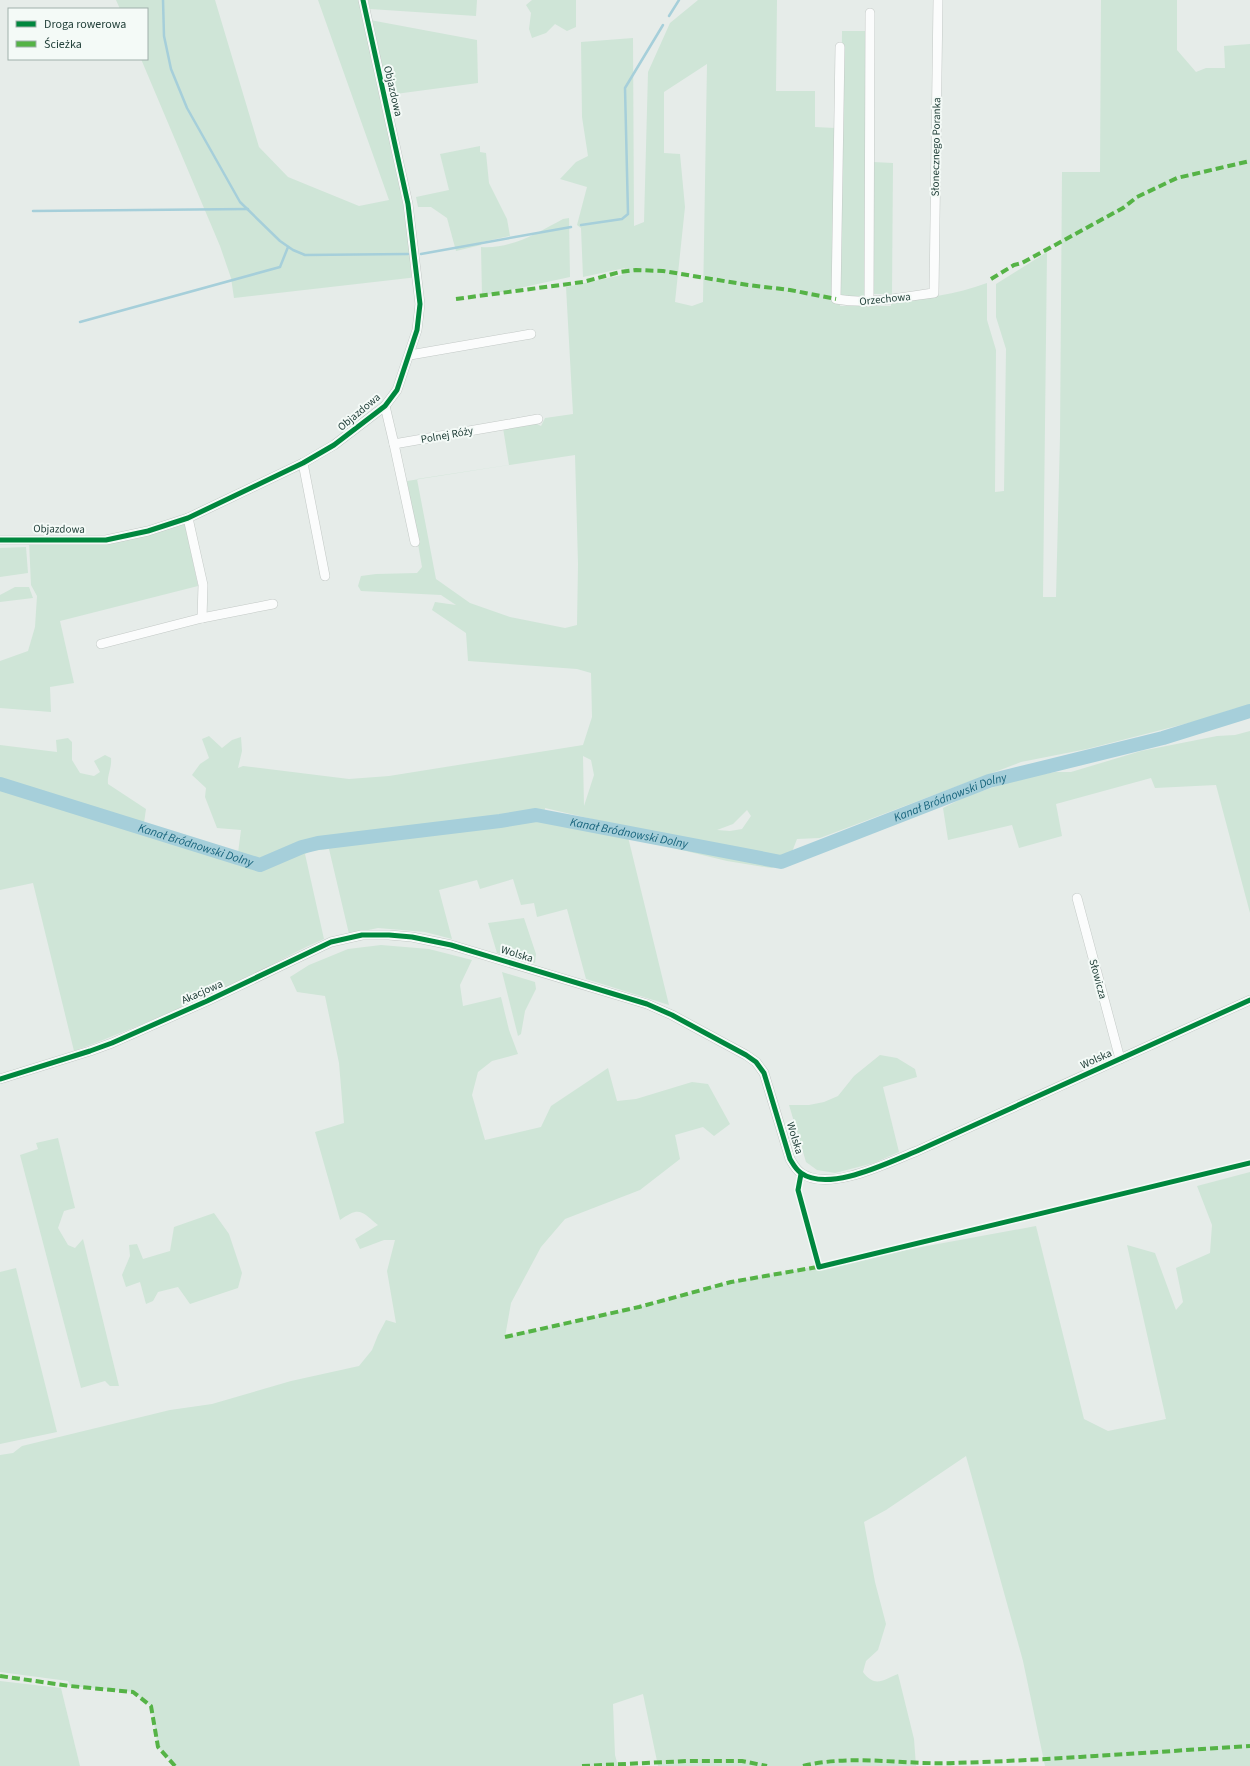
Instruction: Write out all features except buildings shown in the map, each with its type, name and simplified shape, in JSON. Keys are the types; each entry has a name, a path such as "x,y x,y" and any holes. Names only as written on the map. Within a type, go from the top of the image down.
{"street":[{"name":"Objazdowa","path":"0,540 106,540 148,531 188,518 303,463 334,446 385,406 397,390 410,355 417,330 420,304 408,204 363,0"},
{"name":"Słonecznego Poranka","path":"934,293 938,0"},
{"path":"869,302 870,13"},
{"name":"Orzechowa","path":"840,47 836,299 850,302 869,302 934,293"},
{"path":"410,355 531,334"},
{"path":"385,406 415,542"},
{"name":"Polnej Róży","path":"394,444 538,419"},
{"path":"303,463 325,576"},
{"path":"188,518 203,585 202,618"},
{"path":"101,644 202,618 273,604"},
{"name":"Słowicza","path":"1077,898 1120,1059"},
{"name":"Akacjowa","path":"0,1079 112,1043 207,1001 331,942 362,935 412,937"},
{"name":"Wolska","path":"412,937 456,946 647,1004 672,1015 746,1054 756,1062 764,1073 790,1159 795,1167 801,1174 813,1179 825,1180 876,1167 1250,1000"}],"green space":[{"path":"116,0 215,0 259,147 288,177 359,206 389,200 318,0 360,0 404,197 411,250 409,253 418,277 234,298 231,278 220,246 141,60 148,60 148,8 120,8"},
{"path":"368,0 477,0 476,16 370,9"},
{"path":"532,0 576,0 576,27 567,31 555,24 546,33 532,38 529,29 531,13 526,5"},
{"path":"698,0 777,0 776,91 815,91 815,127 835,128 840,306 891,306 891,301 952,293 987,283 987,320 996,350 995,492 1004,491 1006,349 996,317 996,284 1047,252 1043,597 1056,597 1060,436 1062,172 1100,172 1101,0 1177,0 1177,50 1196,72 1206,68 1225,68 1224,46 1250,44 1250,706 1233,709 1204,719 1087,749 1021,762 820,838 797,839 792,852 792,863 771,868 727,861 628,837 669,1005 586,979 567,909 537,917 534,903 521,905 513,879 480,889 477,880 439,890 452,939 425,932 378,928 349,934 329,849 311,851 305,854 324,939 205,997 74,1051 33,883 0,890 0,745 57,752 56,740 68,738 72,742 72,760 80,773 94,776 100,772 94,761 105,755 111,758 108,784 146,809 144,823 238,853 241,830 217,828 205,797 206,788 192,775 200,764 209,758 202,739 209,736 222,748 232,740 241,737 242,751 238,768 243,766 349,779 389,776 583,745 592,717 591,673 577,669 468,661 466,633 432,610 435,602 456,605 441,595 361,591 358,586 361,576 417,573 422,567 407,481 417,479 436,579 470,603 510,617 565,628 577,625 578,564 575,455 504,466 509,465 503,428 535,423 541,426 545,418 573,414 566,287 622,275 625,268 583,277 581,228 577,225 587,187 560,179 576,162 588,156 582,117 581,42 633,38 634,226 644,222 648,72 670,23","holes":["707,64 703,302 692,306 675,302 685,207 680,154 664,153 664,92","583,756 591,760 594,775 584,806","545,808 626,827 627,836 544,820","747,810 751,816 742,829 730,831 717,830 733,824"]},
{"path":"370,20 477,40 478,83 388,95"},
{"path":"842,31 867,31 864,297 840,297"},
{"path":"480,146 480,152 486,153 489,183 507,219 510,236 482,242 481,245 456,251 447,218 431,207 418,207 416,197 449,190 440,154"},
{"path":"873,162 893,163 892,294 872,294"},
{"path":"569,218 570,277 482,296 481,247 492,247 514,243 534,235 563,219"},
{"path":"185,524 198,586 60,621 74,683 50,687 51,712 0,708 0,661 28,651 35,627 37,596 31,585 29,541 144,535"},
{"path":"26,547 28,573 0,577 0,548"},
{"path":"15,587 29,587 33,598 0,602 0,595"},
{"path":"1250,731 1250,913 1216,785 1155,788 1151,778 1056,804 1062,836 1019,848 1012,825 948,840 943,808 967,796 1025,777 1055,772 1071,772 1141,751 1217,736 1235,735"},
{"path":"524,918 536,954 535,963 497,953 488,923"},
{"path":"381,945 429,949 472,960 460,985 463,1006 501,997 509,1030 518,1054 492,1061 478,1072 472,1095 485,1140 541,1127 551,1106 608,1068 617,1101 636,1099 692,1082 708,1084 730,1124 714,1136 703,1127 675,1135 680,1159 640,1190 565,1219 541,1247 511,1303 505,1337 639,1307 731,1282 1036,1226 1084,1419 1108,1431 1166,1419 1127,1245 1155,1253 1176,1310 1183,1302 1176,1268 1210,1253 1212,1225 1197,1186 1250,1172 1250,1766 1045,1766 1023,1661 966,1456 886,1510 864,1522 875,1582 886,1624 878,1650 866,1661 863,1672 871,1680 875,1681 883,1680 898,1674 914,1739 916,1766 658,1766 643,1694 613,1704 615,1755 618,1766 175,1766 158,1747 151,1706 133,1692 70,1686 68,1681 0,1672 0,1455 13,1453 22,1446 170,1410 212,1404 291,1381 359,1366 372,1350 386,1320 396,1323 387,1271 395,1240 384,1240 360,1249 355,1239 378,1225 368,1216 360,1212 352,1213 340,1220 315,1132 344,1123 339,1063 325,996 297,992 290,977 309,965 348,949"},
{"path":"502,972 535,982 536,989 525,1011 521,1034 518,1036"},
{"path":"880,1055 897,1058 915,1069 917,1077 883,1087 899,1152 874,1163 835,1173 817,1170 806,1162 789,1105 809,1105 824,1102 838,1096 854,1076"},
{"path":"58,1138 75,1208 64,1211 58,1228 68,1245 75,1248 83,1239 119,1386 110,1386 105,1381 81,1388 20,1155 38,1149 36,1143"},
{"path":"214,1213 229,1234 242,1273 238,1288 190,1304 178,1287 158,1292 153,1301 146,1304 140,1282 126,1287 122,1275 130,1256 129,1245 137,1244 143,1259 170,1251 174,1227"},
{"path":"16,1268 57,1432 0,1444 0,1272"},
{"path":"0,1681 61,1688 80,1766 0,1766"}],"waterway":[{"path":"163,0 164,36 171,69 187,108 240,202 280,241 293,250 305,255 408,254"},
{"path":"669,16 679,0"},
{"path":"581,225 622,219 628,214 625,88 663,25"},
{"path":"33,211 248,209"},
{"path":"421,254 571,227"},
{"path":"80,322 280,267 288,247"},
{"name":"Kanał Bródnowski Dolny","path":"0,784 260,865 302,847 318,843 500,821 536,815 781,862 989,781 1163,738 1250,711"}],"marked path":[{"path":"991,279 1014,265 1022,263 1123,208 1137,197 1177,178 1250,161"},
{"path":"456,299 583,282 620,272 636,270 663,271 748,285 790,290 836,299"},
{"path":"505,1337 639,1307 731,1282 823,1266"},
{"path":"0,1676 70,1686 133,1692 151,1706 158,1747 175,1766"},
{"path":"803,1766 859,1760 935,1763 991,1762 1250,1746"},
{"path":"582,1766 688,1761 742,1761 767,1766"}],"cycle path":[{"path":"0,540 106,540 148,531 188,518 303,463 334,445 385,406 397,390 417,330 420,304 408,204 363,0"},
{"path":"0,1079 112,1043 207,1001 331,942 362,935 412,937 451,945 647,1004 672,1015 746,1055 756,1062 764,1073 793,1165 801,1173 813,1178 827,1180 859,1174 917,1151 1250,1000"},
{"path":"801,1174 798,1190 819,1267 1250,1163"}]}
